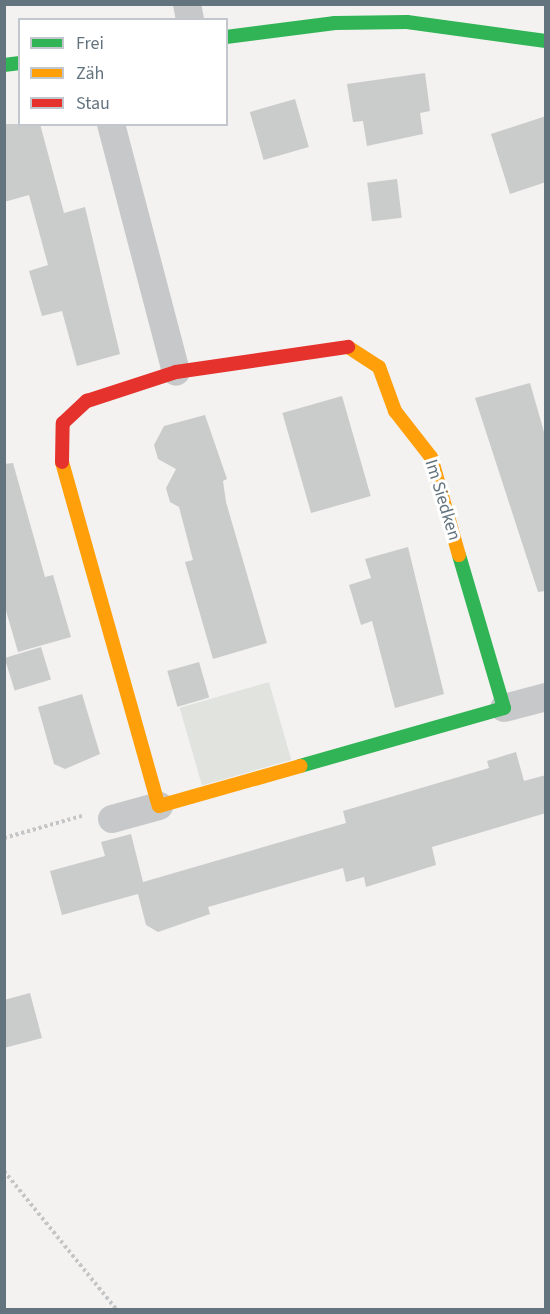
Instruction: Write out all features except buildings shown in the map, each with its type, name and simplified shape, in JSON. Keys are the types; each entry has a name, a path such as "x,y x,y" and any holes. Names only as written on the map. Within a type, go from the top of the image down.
{"street":[{"path":"228,37 335,23 407,22 546,41"},
{"path":"112,126 176,372"},
{"name":"Im Siedken","path":"159,806 58,440 63,423 87,401 176,372 348,347 379,367 395,411 431,457 504,708"},
{"path":"112,819 546,697"}],"path":[{"path":"4,838 90,814 112,819"},
{"path":"4,1171 117,1310"}],"shaded area":[{"path":"269,682 291,760 202,785 180,708"}],"traffic: fast":[{"path":"228,37 335,23 407,22 546,41"},
{"path":"4,65 18,63"},
{"path":"300,766 504,708 459,555"}],"traffic: slow":[{"path":"348,347 379,367 395,411 431,457 459,555"},
{"path":"62,462 159,806 300,766"}],"traffic: jam":[{"path":"62,462 63,423 87,401 176,372 348,347"}]}
